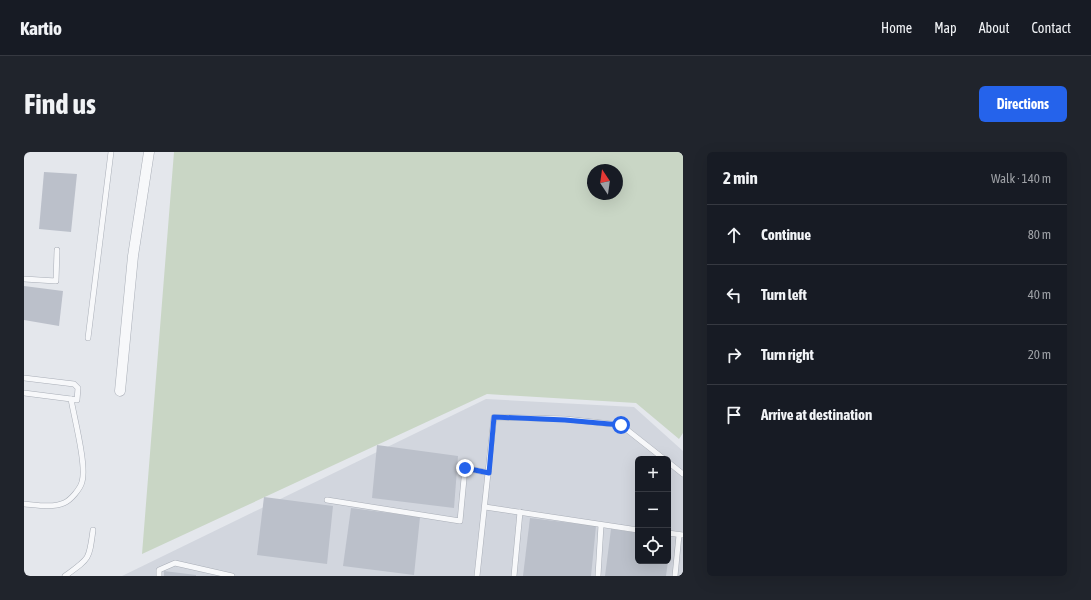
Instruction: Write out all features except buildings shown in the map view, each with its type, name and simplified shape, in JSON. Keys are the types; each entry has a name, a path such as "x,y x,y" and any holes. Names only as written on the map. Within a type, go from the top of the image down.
{"street":[{"path":"120,391 133,256 149,152"}],"lane":[{"path":"88,338 111,152"},
{"path":"24,279 56,281 57,250"},
{"path":"24,378 74,384 78,388 77,400 24,393"},
{"path":"24,504 48,505 64,503 73,495 82,482 83,470 71,399"},
{"path":"476,576 489,473 494,417 565,420 621,425 660,456"},
{"path":"671,464 683,474"},
{"path":"327,500 460,521 465,468 489,473"},
{"path":"485,507 635,530"},
{"path":"514,576 520,512"},
{"path":"598,576 601,525"},
{"path":"65,576 87,560 90,552 93,530"},
{"path":"671,534 681,535 675,576"},
{"path":"159,576 159,570 175,563 232,576"}],"shaded area":[{"path":"486,399 634,407 683,451 683,576 122,576"}],"green space":[{"path":"174,152 683,152 683,433 679,439 636,403 487,394 142,554"}],"route":[{"path":"465,468 489,473 494,417 565,420 621,425"}]}
